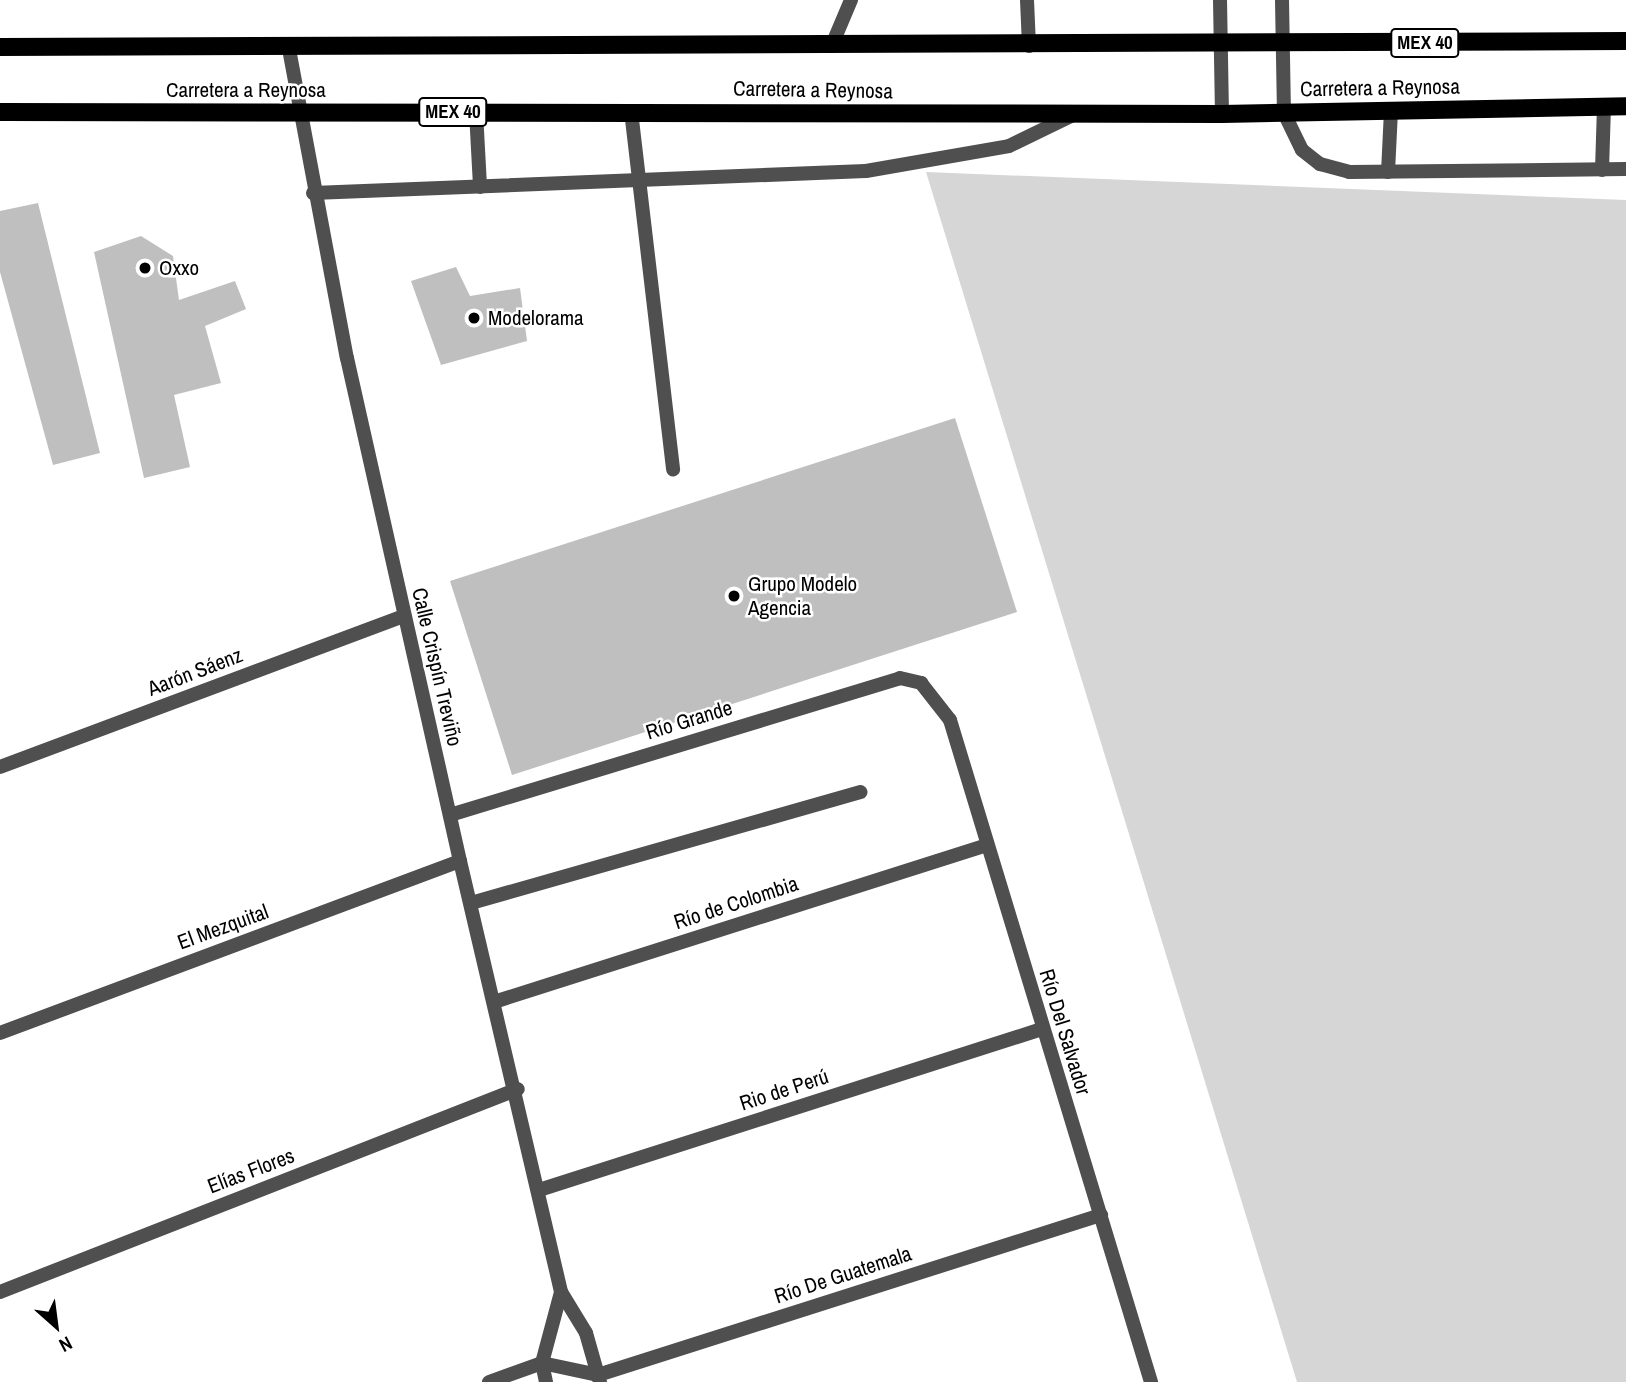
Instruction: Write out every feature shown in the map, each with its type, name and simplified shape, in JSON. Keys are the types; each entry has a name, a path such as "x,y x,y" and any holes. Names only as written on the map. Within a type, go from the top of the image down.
{"main road":[{"name":"Carretera a Reynosa","path":"0,47 1224,46 1626,41"},
{"name":"Carretera a Reynosa","path":"0,112 1222,114 1626,106"}],"street":[{"path":"832,45 851,0"},
{"path":"1027,0 1029,46"},
{"path":"1220,0 1224,46 1222,114"},
{"path":"1282,0 1285,45 1284,113 1292,137 1320,164 1388,172 1626,169"},
{"name":"Calle Crispín Treviño","path":"289,48 297,113 313,193 460,861 518,1089 561,1292 586,1333 599,1379"},
{"path":"1602,170 1604,106"},
{"path":"1388,172 1391,110"},
{"path":"631,111 673,470"},
{"path":"476,112 480,187"},
{"path":"313,193 866,170 965,157 1009,146 1076,114"},
{"name":"Aarón Sáenz","path":"0,767 404,616"},
{"name":"Río Grande","path":"450,815 900,678 936,697"},
{"name":"Río Del Salvador","path":"936,697 950,720 1151,1382"},
{"path":"471,903 861,792"},
{"name":"Río de Colombia","path":"497,1001 987,845"},
{"name":"El Mezquital","path":"0,1033 460,861"},
{"name":"Rio de Perú","path":"538,1190 1042,1029"},
{"name":"Elías Flores","path":"0,1292 518,1089"},
{"name":"Río De Guatemala","path":"599,1379 1101,1215"},
{"name":"Calle Crispín Treviño","path":"546,1382 542,1363 561,1292"},
{"path":"489,1382 542,1363 599,1379"}],"shaded area":[{"path":"926,172 1626,200 1626,1382 1297,1382"}],"building":[{"path":"38,203 100,453 53,465 0,272 0,211"},
{"path":"141,236 173,256 179,300 235,281 246,309 205,326 221,383 174,395 190,467 144,478 94,252"},
{"name":"Modelorama","path":"456,267 470,296 520,288 527,341 441,365 411,281"},
{"name":"Grupo Modelo Agencia","path":"955,418 1017,612 512,775 450,581"}],"place":[{"name":"Oxxo","path":"145,268"},
{"name":"Modelorama","path":"474,318"},
{"name":"Grupo Modelo Agencia","path":"734,596"}]}
